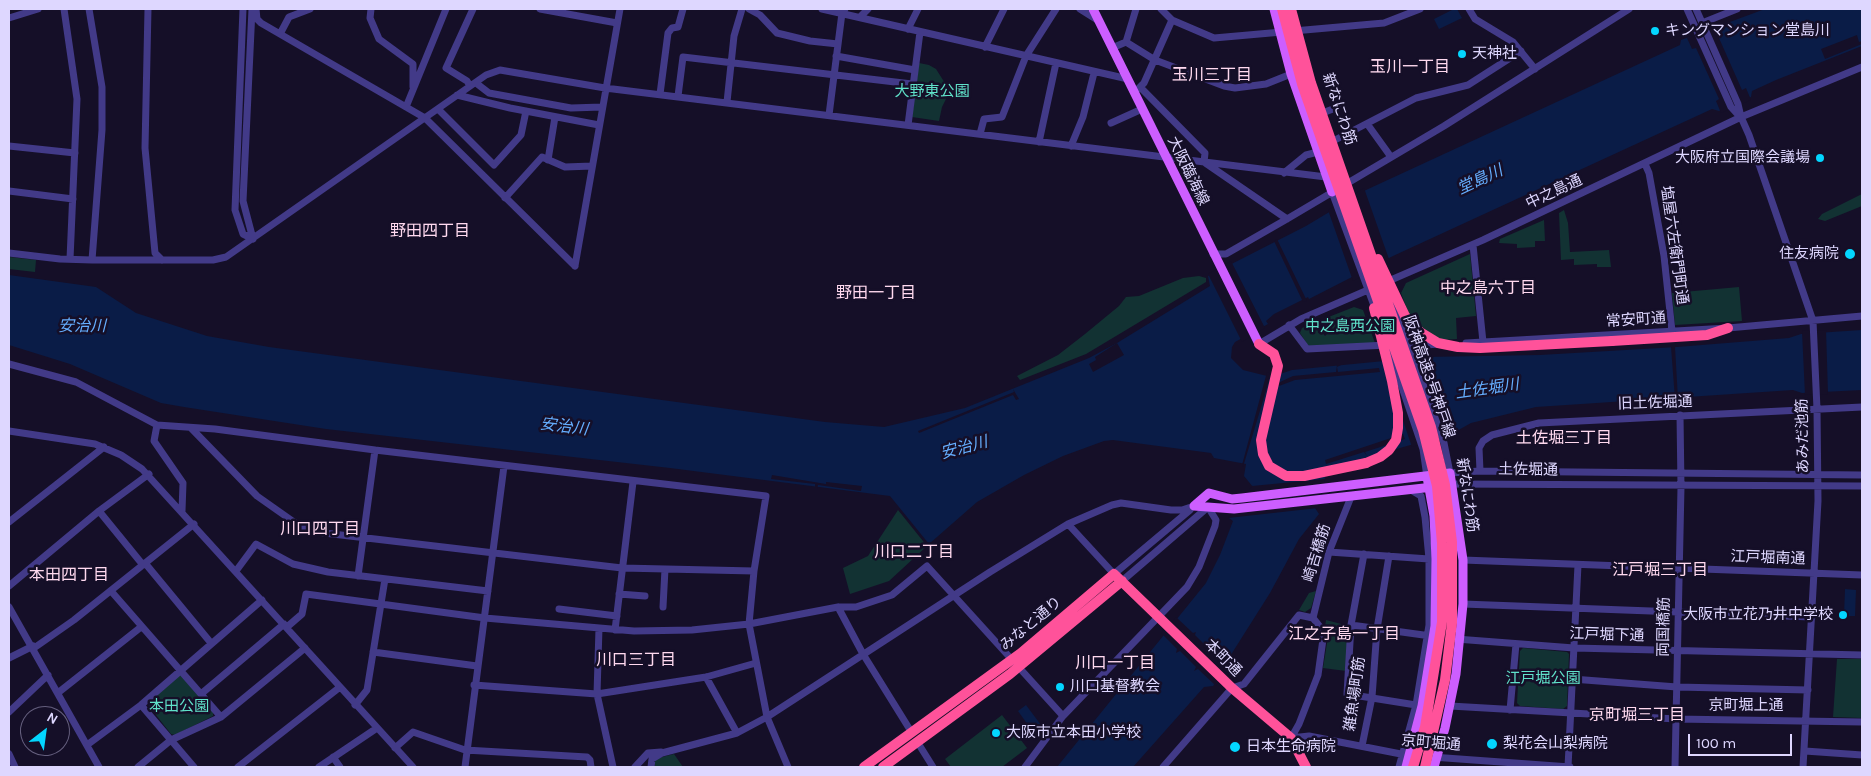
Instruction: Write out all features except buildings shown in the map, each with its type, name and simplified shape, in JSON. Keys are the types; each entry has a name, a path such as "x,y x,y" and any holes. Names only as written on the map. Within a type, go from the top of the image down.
{"highway":[{"name":"阪神高速3号神戸線","path":"1282,9 1302,84 1367,284 1423,430 1436,486 1440,517 1442,622 1427,719 1410,762"},
{"name":"阪神高速3号神戸線","path":"1293,9 1311,83 1353,197 1432,427 1450,516 1453,570 1452,623 1445,680 1425,767"},
{"path":"1353,197 1401,311 1416,329 1429,339 1448,346 1468,348 1706,335 1728,328"},
{"path":"1256,341 1276,358 1278,371 1262,440 1263,454 1269,466 1286,476 1304,476 1366,463 1385,454 1398,434 1398,413 1367,284"},
{"name":"本町通","path":"1114,574 1232,688 1291,738 1306,767"},
{"name":"みなと通り","path":"864,767 1016,663 1114,574"},
{"name":"みなと通り","path":"883,767 918,743 1016,663 1122,581"}],"main road":[{"name":"大阪臨海線","path":"1093,9 1128,79 1138,90 1142,109 1256,341"},
{"path":"1274,9 1292,74 1332,192"},
{"name":"新なにわ筋","path":"1293,9 1325,112 1350,181"},
{"name":"新なにわ筋","path":"1434,767 1450,706 1463,604 1463,560 1450,473"},
{"name":"土佐堀通","path":"1209,493 1218,496 1242,498 1450,473"},
{"path":"1410,762 1422,706 1436,559 1434,516 1427,477"},
{"name":"土佐堀通","path":"1194,506 1234,509 1452,484"},
{"name":"みなと通り","path":"1194,506 1209,493"},
{"name":"みなと通り","path":"1208,507 1218,496"}],"street":[{"path":"9,18 38,9"},
{"path":"64,9 76,99 70,259"},
{"path":"89,9 102,88 102,130 92,260"},
{"path":"148,9 145,148 155,253 162,260"},
{"path":"243,9 235,210 243,234 253,239"},
{"path":"253,239 243,201 254,9"},
{"path":"254,9 258,21 425,118 575,266 620,9"},
{"path":"280,34 289,17 310,9"},
{"path":"371,9 370,18 379,38 413,64 413,89"},
{"path":"406,107 446,9"},
{"path":"473,9 446,68 489,93 571,108 602,108"},
{"path":"540,9 617,23"},
{"path":"660,94 668,33 672,28 678,27 683,9"},
{"path":"727,102 737,22 742,9"},
{"path":"749,9 760,15 777,33 810,42 838,44"},
{"path":"822,9 844,11 860,17 920,32 1128,79"},
{"path":"860,17 868,9"},
{"path":"908,29 918,9"},
{"path":"985,47 1004,9"},
{"path":"980,134 984,119 1002,117 1026,56 1056,9"},
{"path":"1080,9 1100,21"},
{"path":"1112,48 1126,42 1136,9"},
{"path":"1161,9 1172,20 1214,38 1384,23 1420,9"},
{"path":"1469,9 1475,19 1513,42 1535,69"},
{"path":"1213,254 1226,254 1287,219 1535,69 1630,9"},
{"name":"あみだ池筋","path":"1687,9 1735,105"},
{"name":"あみだ池筋","path":"1696,9 1749,135 1813,321 1817,395 1818,486 1803,767"},
{"path":"1704,26 1737,9"},
{"path":"830,115 836,56 844,11"},
{"path":"1172,20 1155,60 1138,90 1206,153 1204,162"},
{"path":"908,125 920,32"},
{"path":"1126,42 1155,60 1203,80 1235,88 1266,84 1292,74"},
{"path":"1335,140 1368,125 1416,98 1468,85 1521,51"},
{"path":"836,56 914,70"},
{"path":"678,96 683,57 912,84"},
{"path":"1039,142 1056,63"},
{"name":"中之島通","path":"1256,341 1367,284 1386,283 1473,245 1740,117 1862,67"},
{"path":"9,253 92,260 218,259 226,257 473,84 491,72 500,70 605,88 1326,177"},
{"path":"1071,146 1083,117 1094,72"},
{"path":"457,95 599,125"},
{"path":"1325,112 1338,107"},
{"path":"438,109 494,165"},
{"path":"1111,124 1142,109"},
{"path":"483,176 521,136 526,111"},
{"path":"548,160 555,117"},
{"path":"1368,125 1391,157"},
{"path":"9,146 75,153"},
{"path":"1284,173 1306,156 1318,152"},
{"path":"505,198 542,157 564,167 592,166"},
{"path":"1204,162 1287,219"},
{"name":"塩屋六左衛門町通","path":"1645,164 1649,173 1664,256 1672,331"},
{"name":"新なにわ筋","path":"1350,181 1353,197 1414,354 1444,443 1450,473"},
{"path":"9,191 73,199"},
{"path":"1332,192 1367,284 1423,449 1427,477"},
{"path":"1473,245 1483,342"},
{"name":"常安町通","path":"1410,346 1728,328 1862,316"},
{"path":"1289,325 1307,349 1388,345"},
{"path":"9,364 76,382 157,425 766,496 754,571 749,624 767,717 788,767"},
{"name":"旧土佐堀通","path":"1480,471 1480,444 1492,435 1539,423 1862,407"},
{"path":"1680,416 1681,474"},
{"path":"157,425 154,441 182,483 182,511"},
{"path":"192,428 257,496 301,527 324,533 622,568 754,571"},
{"path":"9,431 104,447 128,459 149,474 286,625 355,705 413,767"},
{"path":"9,522 104,447"},
{"path":"358,576 375,450"},
{"path":"464,767 504,466"},
{"name":"土佐堀通","path":"1450,473 1480,471 1862,474"},
{"path":"9,586 99,511 149,474"},
{"name":"両国橋筋","path":"1675,767 1681,474"},
{"path":"615,630 633,482"},
{"name":"土佐堀通","path":"1452,484 1681,487 1862,486"},
{"path":"1399,767 1410,762 1416,705 1430,636 1429,559 1423,502 1421,496 1410,490"},
{"name":"崎吉橋筋","path":"1313,618 1330,552 1351,496"},
{"path":"635,767 648,753 662,752 737,733 767,717 990,572 1068,524 1121,503 1171,510 1182,510 1194,506"},
{"name":"みなと通り","path":"1114,574 1194,506"},
{"path":"1025,767 1063,716 1160,617 1186,587 1199,567 1216,520 1208,507"},
{"name":"みなと通り","path":"1122,581 1208,507"},
{"path":"99,511 211,643"},
{"path":"9,658 33,647 111,591 194,524"},
{"path":"1068,524 1114,574"},
{"path":"236,571 256,544 293,564 358,576 488,591"},
{"path":"1330,552 1429,559"},
{"path":"1364,554 1351,626 1347,694 1416,705"},
{"name":"雑魚場町筋","path":"1362,746 1372,697 1377,629 1389,556"},
{"name":"江戸堀南通","path":"1463,560 1862,575"},
{"path":"1569,767 1578,565"},
{"path":"201,694 302,614 306,594 485,618 615,630 692,630 749,624 838,607 856,607 892,595 927,566 1063,716"},
{"path":"663,606 665,569"},
{"path":"355,705 367,690 385,579"},
{"path":"111,591 221,718"},
{"path":"619,594 645,596"},
{"path":"87,745 141,705 262,600"},
{"path":"1463,604 1812,617"},
{"path":"9,607 59,692 99,767"},
{"path":"838,607 863,654 912,733"},
{"path":"559,609 617,616"},
{"path":"1163,767 1232,688 1244,684 1299,615 1313,618 1324,632 1318,675 1299,724 1291,738"},
{"name":"江戸堀下通","path":"1351,626 1460,639 1574,648 1862,655"},
{"path":"59,692 141,627"},
{"path":"599,628 597,694 613,767"},
{"path":"1510,710 1516,644"},
{"path":"138,767 171,740 221,718 305,648"},
{"path":"373,652 477,666"},
{"path":"474,685 597,694 706,677 756,663"},
{"path":"9,712 48,675"},
{"path":"706,677 737,733"},
{"path":"1572,679 1677,687 1808,690"},
{"path":"238,767 340,687"},
{"path":"141,705 194,767"},
{"name":"京町堀上通","path":"1450,706 1676,719 1862,722"},
{"path":"319,767 377,728"},
{"path":"395,748 414,732 465,750 587,757 592,767"},
{"name":"京町堀通","path":"1291,738 1309,736 1362,746 1410,762 1437,758 1569,767"},
{"path":"918,743 933,767"},
{"path":"1804,751 1862,755"},
{"path":"651,767 652,759 662,752"},
{"path":"9,754 15,767"},
{"path":"334,757 340,767"}],"green space":[{"name":"大野東公園","path":"919,63 936,69 950,91 942,107 939,121 912,117"},
{"path":"1862,194 1862,206 1825,221 1818,219 1822,214"},
{"path":"1564,210 1568,223 1570,252 1609,250 1611,267 1597,267 1597,264 1574,265 1574,259 1561,260 1559,213"},
{"path":"1544,220 1545,241 1535,241 1535,247 1517,248 1517,244 1499,243 1500,239"},
{"name":"中之島西公園","path":"1470,254 1476,316 1456,318 1457,339 1419,341 1401,293 1406,283"},
{"path":"9,257 36,260 35,272 9,269"},
{"path":"1199,276 1206,278 1206,282 1086,354 1020,380 1017,376 1058,355 1119,306 1126,297 1139,296 1183,278"},
{"path":"1739,287 1742,321 1675,325 1672,293"},
{"name":"中之島西公園","path":"1354,307 1363,310 1375,343 1309,347 1300,333 1302,328 1314,323 1325,336 1330,331 1321,320"},
{"path":"898,510 927,546 889,581 850,594 843,568 868,556"},
{"path":"1316,591 1311,608 1305,612 1299,610 1309,593"},
{"path":"1326,620 1349,626 1346,671 1323,668 1329,631 1325,627"},
{"name":"江戸堀公園","path":"1523,648 1567,652 1569,654 1567,706 1563,709 1520,706 1517,703 1520,651"},
{"path":"1837,659 1862,659 1862,718 1833,717"},
{"name":"本田公園","path":"177,676 182,676 213,712 213,716 175,735 171,734 149,706 150,702"},
{"path":"1002,715 1027,748 1002,767 951,767 945,759"},
{"path":"674,754 683,767 655,767 655,760"}],"water":[{"path":"1457,9 1462,18 1439,29 1434,19"},
{"path":"1765,9 1862,9 1862,46 1776,80 1752,91 1751,97 1719,111 1712,109 1393,256 1309,299 1308,297 1274,314 1266,321 1268,324 1235,342 1232,347 1231,358 1243,370 1271,377 1292,370 1425,357 1540,355 1677,347 1789,338 1801,334 1862,330 1862,390 1802,393 1793,390 1536,407 1471,423 1455,432 1345,464 1326,475 1315,508 1319,514 1299,539 1270,593 1227,661 1227,667 1213,686 1204,687 1133,767 1057,767 1206,583 1220,555 1233,521 1229,518 1253,487 1244,476 1246,464 1214,458 1211,453 1113,440 1104,441 1063,456 1024,475 977,502 929,544 890,496 670,468 326,429 184,407 161,403 70,364 9,345 9,275 96,287 136,313 207,336 269,347 825,422 884,427 965,408 1089,358 1210,286 1208,276 1306,226 1366,190 1680,45 1681,40"},
{"path":"1845,589 1856,590 1855,616 1844,616"},
{"path":"1026,705 1041,725 1033,732 1018,711"}],"pier":[{"path":"1717,25 1722,36 1719,38 1742,90 1746,88 1751,100 1721,113 1716,101 1719,99 1696,48 1692,49 1687,38"},
{"path":"1857,35 1859,42 1862,41 1862,44 1825,59 1821,49"},
{"path":"1364,188 1390,262 1353,281 1328,210"},
{"path":"1277,239 1307,301 1303,302 1274,241"},
{"path":"1231,261 1265,328 1242,342 1208,274"},
{"path":"1826,330 1828,394 1805,395 1802,331"},
{"path":"1117,343 1124,355 1093,372 1089,364 1096,360 1095,357"},
{"path":"1671,347 1675,347 1678,399 1675,399"},
{"path":"1423,355 1452,435 1412,447 1382,359"},
{"path":"1337,365 1341,365 1337,367 1338,372 1379,368 1380,372 1295,380 1279,386 1278,383 1293,376 1336,372"},
{"path":"1267,372 1271,374 1243,467 1242,465"},
{"path":"1013,389 1019,399 1016,400 1013,395 919,433 918,431 1014,392"},
{"path":"1403,434 1405,439 1365,452 1367,456 1364,452 1326,464 1325,460"},
{"path":"772,475 826,484 826,482 862,486 861,491 818,485 817,489 815,489 815,484 771,479"},
{"path":"1325,479 1318,508 1228,518 1252,486"},
{"path":"1176,617 1193,633 1196,632 1195,635 1211,651 1214,650 1214,653 1229,668 1216,686 1198,669 1194,671 1196,667 1180,651 1176,653 1177,649 1161,633"}],"place":[{"name":"キングマンション堂島川","path":"1655,31"},
{"name":"天神社","path":"1462,54"},
{"name":"大阪府立国際会議場","path":"1820,158"},
{"name":"住友病院","path":"1850,254"},
{"name":"大阪市立花乃井中学校","path":"1843,615"},
{"name":"川口基督教会","path":"1060,687"},
{"name":"大阪市立本田小学校","path":"996,733"},
{"name":"梨花会山梨病院","path":"1492,744"},
{"name":"日本生命病院","path":"1235,747"}],"district":[{"name":"玉川一丁目","path":"1410,67"},
{"name":"玉川三丁目","path":"1212,75"},
{"name":"野田四丁目","path":"430,231"},
{"name":"中之島六丁目","path":"1488,288"},
{"name":"野田一丁目","path":"876,293"},
{"name":"土佐堀三丁目","path":"1564,438"},
{"name":"川口四丁目","path":"320,529"},
{"name":"川口二丁目","path":"914,552"},
{"name":"江戸堀三丁目","path":"1660,570"},
{"name":"本田四丁目","path":"69,575"},
{"name":"江之子島一丁目","path":"1344,634"},
{"name":"川口三丁目","path":"636,660"},
{"name":"川口一丁目","path":"1115,663"},
{"name":"京町堀三丁目","path":"1637,715"}],"water label":[{"name":"堂島川","path":"1480,180"},
{"name":"安治川","path":"82,326"},
{"name":"土佐堀川","path":"1487,389"},
{"name":"安治川","path":"564,427"},
{"name":"安治川","path":"964,448"}]}
